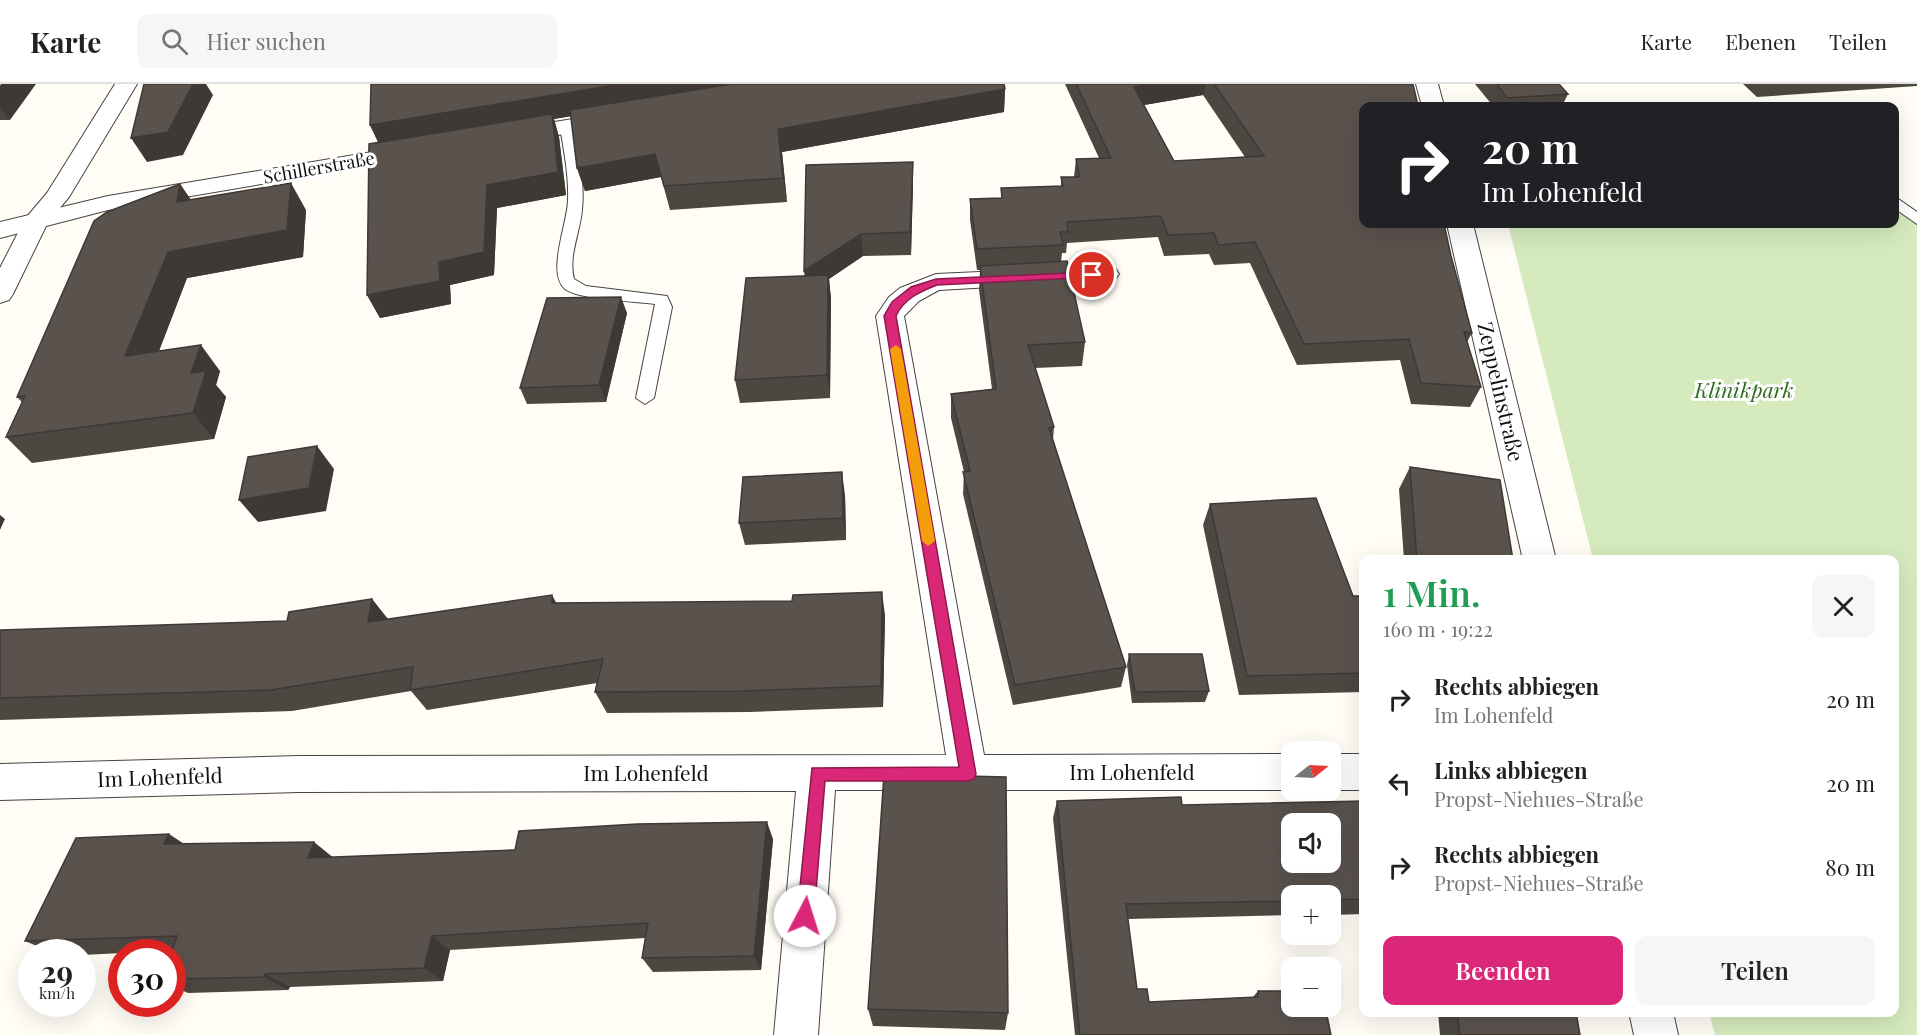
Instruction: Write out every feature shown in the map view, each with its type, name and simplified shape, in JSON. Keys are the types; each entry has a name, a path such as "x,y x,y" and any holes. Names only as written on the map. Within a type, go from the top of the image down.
{"street":[{"path":"0,294 37,219 57,197 126,84"},
{"path":"1427,84 1432,102"},
{"path":"488,140 638,115"},
{"name":"Schillerstraße","path":"0,230 108,203 441,148"},
{"name":"Zeppelinstraße","path":"1461,228 1539,555"},
{"path":"968,774 890,316 896,304 915,290 936,282 1106,274"},
{"name":"Im Lohenfeld","path":"0,783 299,774 1281,772"},
{"path":"1341,772 1359,772"},
{"path":"796,1035 817,773"},
{"path":"1652,1017 1656,1035"}],"lane":[{"path":"567,127 578,192 565,264 566,280 571,286 586,290 661,300 664,307 645,398"},
{"path":"1899,204 1917,220"}],"green space":[{"name":"Klinikpark","path":"1899,200 1917,215 1917,1035 1715,1035 1710,1017 1899,1017 1899,555 1592,555 1509,228 1899,228"}],"building":[{"path":"144,84 193,84 168,132 131,138"},
{"path":"371,84 621,84 370,125"},
{"path":"732,84 1004,84 1005,89 778,129 783,178 664,186 655,154 577,168 570,110"},
{"path":"1076,84 1153,84 1134,87 1174,161 1264,156 1214,84 1413,84 1417,102 1359,102 1359,228 1445,228 1472,333 1464,332 1481,387 1421,383 1409,339 1304,344 1255,242 1218,245 1214,233 1168,235 1161,216 1067,222 1068,232 1060,232 1063,245 977,249 970,199 1002,198 1001,188 1063,186 1061,177 1080,177 1076,159 1111,158"},
{"path":"1497,84 1559,84 1568,94 1507,98"},
{"path":"552,114 558,172 487,185 484,252 439,262 440,281 367,295 369,144"},
{"path":"913,162 910,232 861,234 804,271 806,165"},
{"path":"291,183 287,230 168,252 125,356 201,345 191,373 206,371 193,413 6,437 25,396 17,397 94,221 107,212 180,184 177,202"},
{"path":"1067,261 1085,342 1028,345 1054,427 1049,428 1126,667 1015,685 963,472 970,471 951,394 996,389 980,266"},
{"path":"828,275 827,375 735,380 746,278"},
{"path":"621,297 599,385 520,388 547,298"},
{"path":"317,446 309,488 239,500 248,457"},
{"path":"1410,467 1500,480 1512,555 1417,555"},
{"path":"842,472 843,518 739,523 743,477"},
{"path":"1316,498 1353,596 1359,596 1359,673 1247,676 1210,504"},
{"path":"882,592 881,686 742,691 595,692 603,659 410,690 413,667 271,690 0,698 0,630 287,621 289,612 372,599 368,622 552,595 552,603 792,601 793,595"},
{"path":"1129,654 1202,654 1209,691 1135,692"},
{"path":"884,774 1006,777 1008,1013 868,1009"},
{"path":"1181,797 1182,805 1359,801 1359,899 1341,900 1341,885 1281,885 1281,901 1126,904 1137,989 1147,989 1149,1002 1258,997 1258,991 1281,991 1281,1017 1327,1017 1331,1035 1080,1035 1057,801"},
{"path":"767,822 754,956 642,958 648,923 432,936 424,968 265,974 264,977 186,979 186,939 176,939 177,936 26,939 76,838 169,834 164,844 314,842 308,858 515,850 519,831 637,824"},
{"path":"1458,1017 1577,1017 1580,1035 1460,1035"}],"slow traffic":[{"path":"896,349 928,541"}],"route":[{"path":"805,916 817,773 968,774 890,316 896,304 915,290 936,282 1092,275"}]}
